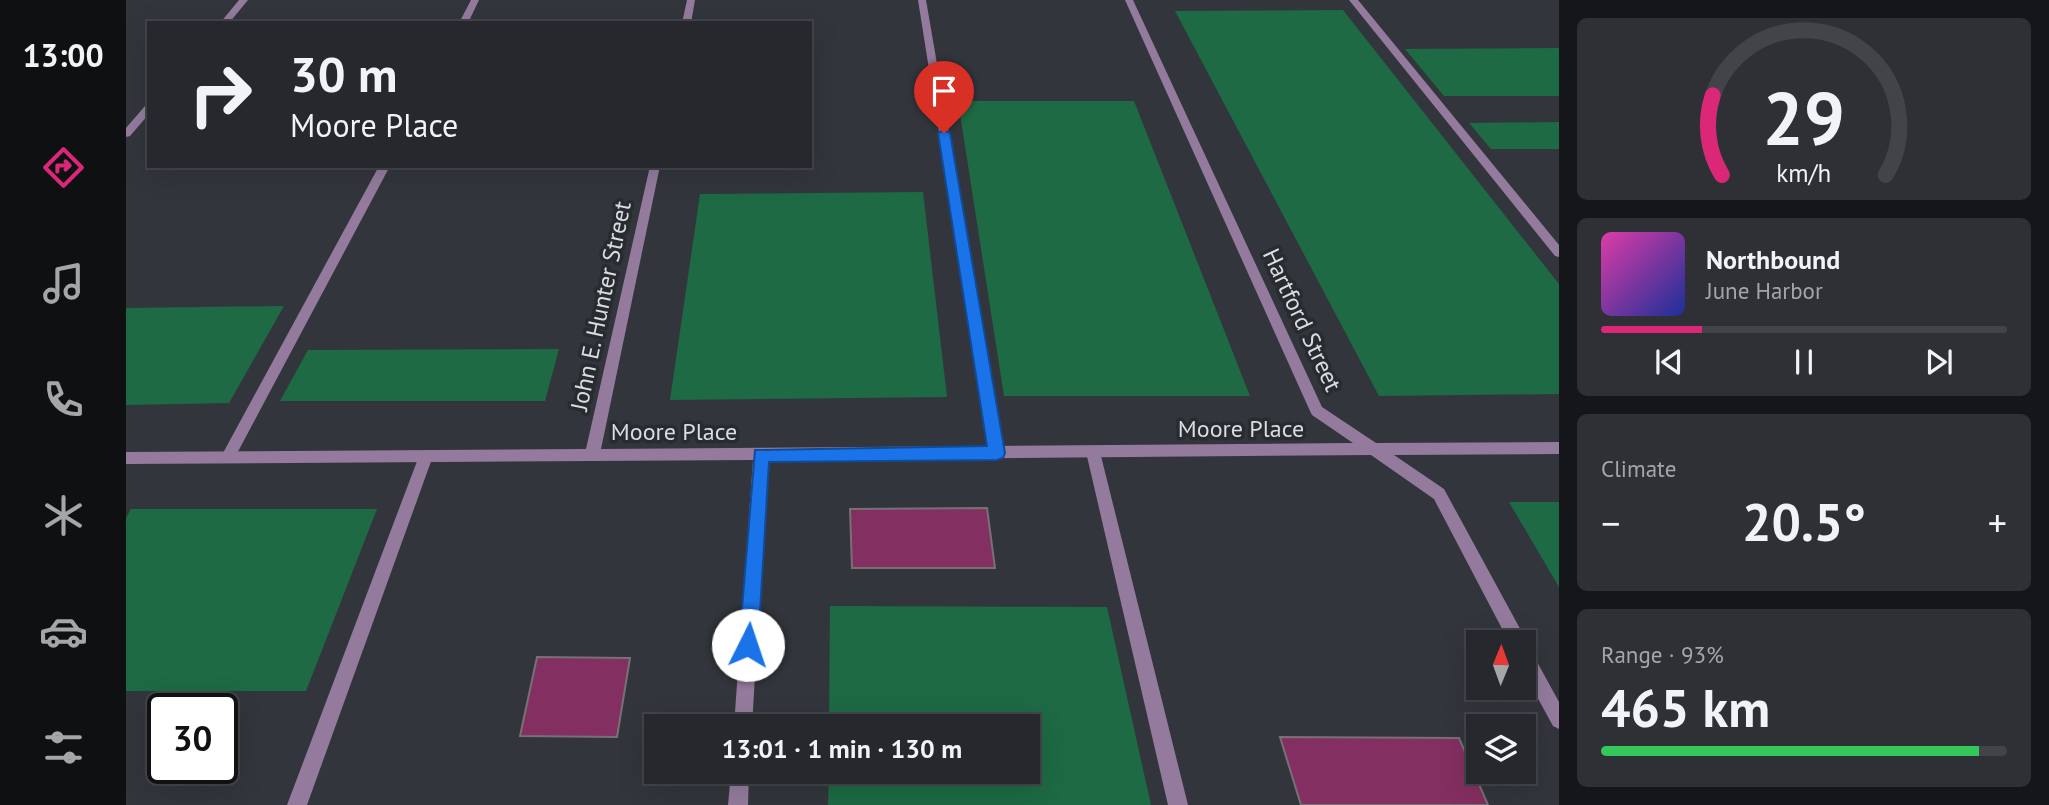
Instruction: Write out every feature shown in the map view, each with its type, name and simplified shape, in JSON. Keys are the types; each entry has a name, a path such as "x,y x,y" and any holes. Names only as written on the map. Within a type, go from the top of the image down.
{"street":[{"path":"226,21 244,0"},
{"path":"464,21 475,0"},
{"path":"686,21 691,0"},
{"path":"922,0 997,453"},
{"name":"Hartford Street","path":"1129,0 1317,411 1439,494 1512,630"},
{"path":"1353,0 1559,253"},
{"path":"126,134 147,110"},
{"path":"228,457 384,168"},
{"name":"John E. Hunter Street","path":"592,455 655,168"},
{"name":"Moore Place","path":"126,458 1559,449"},
{"path":"1093,452 1178,805"},
{"path":"744,714 761,455"},
{"path":"297,805 426,456"},
{"path":"1536,677 1559,720"},
{"path":"738,805 739,784"}],"green space":[{"path":"1343,10 1559,284 1559,394 1379,396 1175,11"},
{"path":"1559,48 1559,96 1444,96 1405,49"},
{"path":"958,101 1134,101 1250,396 1004,396"},
{"path":"1559,122 1559,149 1491,149 1469,123"},
{"path":"923,192 947,397 670,400 700,194"},
{"path":"284,306 229,403 126,405 126,308"},
{"path":"559,349 545,401 280,401 308,350"},
{"path":"1509,502 1559,502 1559,587"},
{"path":"131,509 377,509 306,691 126,691 126,518"},
{"path":"830,606 1107,607 1151,805 828,805 829,784 1040,784 1040,714 829,714"}],"building":[{"path":"987,508 995,568 852,568 850,509"},
{"path":"537,657 630,658 617,737 520,736"},
{"path":"1280,737 1459,738 1466,754 1466,784 1479,784 1488,805 1301,805"}],"route":[{"path":"748,645 761,455 997,453 944,133"}]}
